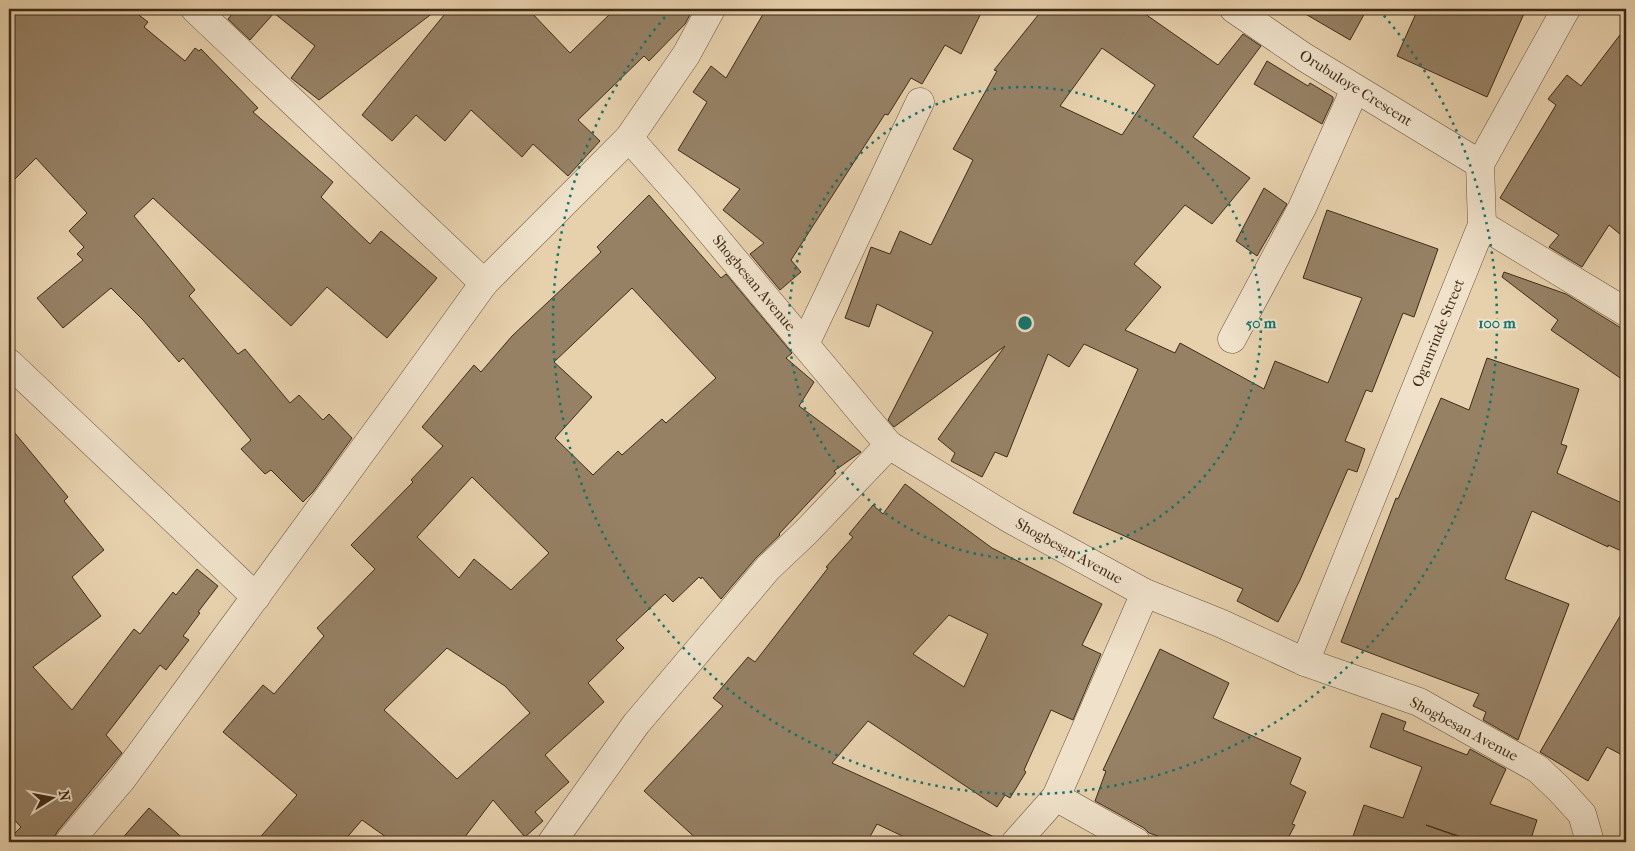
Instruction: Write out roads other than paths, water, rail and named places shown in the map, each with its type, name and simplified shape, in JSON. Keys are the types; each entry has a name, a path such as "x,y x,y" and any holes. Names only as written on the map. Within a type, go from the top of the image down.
{"street":[{"path":"194,9 484,283"},
{"path":"69,842 122,779 484,283 629,138 686,54 711,9"},
{"name":"Orubuloye Crescent","path":"1234,9 1304,57 1480,164"},
{"path":"1480,164 1566,9"},
{"path":"1232,339 1302,208 1355,89"},
{"path":"805,344 920,102"},
{"name":"Shogbesan Avenue","path":"629,138 683,199 889,445 1012,520 1145,593 1220,623 1305,662 1419,702 1538,769 1582,814 1590,842"},
{"name":"Ogunrinde Street","path":"1305,662 1482,225 1480,164"},
{"path":"1482,225 1626,312"},
{"path":"9,363 256,597"},
{"path":"552,842 642,716 768,568 806,532 889,445"},
{"path":"1016,842 1056,797 1145,593"},
{"path":"1056,797 1136,842"}]}
